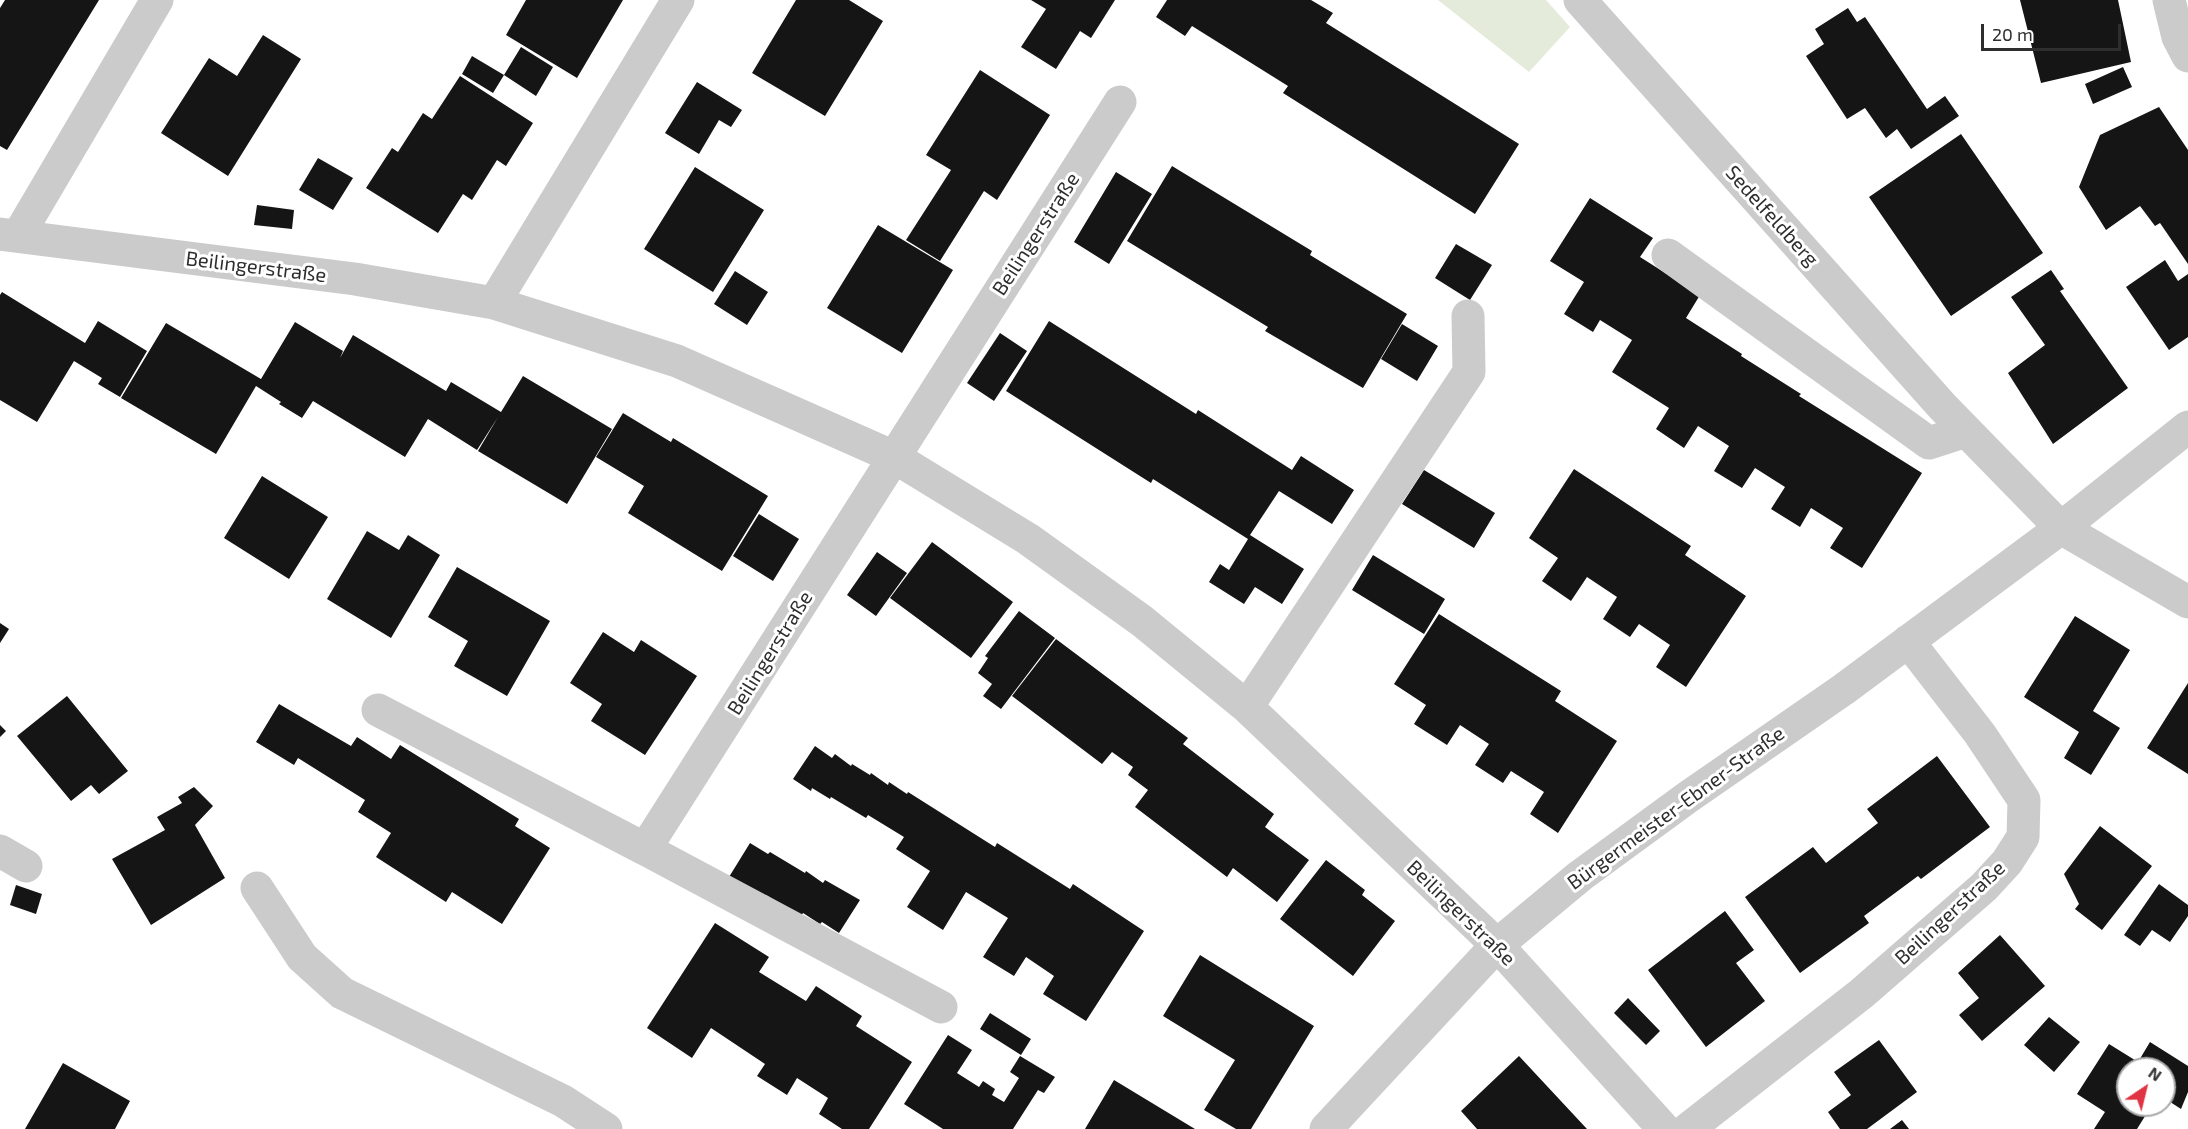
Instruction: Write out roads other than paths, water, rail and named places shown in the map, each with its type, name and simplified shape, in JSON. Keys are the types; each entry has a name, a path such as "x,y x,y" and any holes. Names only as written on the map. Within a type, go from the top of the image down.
{"street":[{"name":"Beilingerstraße","path":"158,0 9,235 355,279 494,303 677,361 894,457 1028,538 1142,621 1247,707 1497,945 1664,1129"},
{"path":"494,303 678,0"},
{"name":"Sedelfeldberg","path":"1580,0 1942,406 2061,528"},
{"path":"2169,0 2178,37 2188,56"},
{"name":"Beilingerstraße","path":"645,849 1120,102"},
{"path":"1668,255 1929,443 1966,430"},
{"path":"1247,707 1469,372 1468,316"},
{"name":"Bürgermeister-Ebner-Straße","path":"1326,1129 1497,945 1580,876 1688,797 1844,689 2061,528 2188,427"},
{"path":"2061,528 2188,602"},
{"name":"Beilingerstraße","path":"1688,1129 1879,979 1984,887 2007,862 2023,837 2024,800 1980,735 1908,641"},
{"path":"378,710 941,1007"},
{"path":"256,888 302,957 342,993 563,1101 606,1129"}]}
